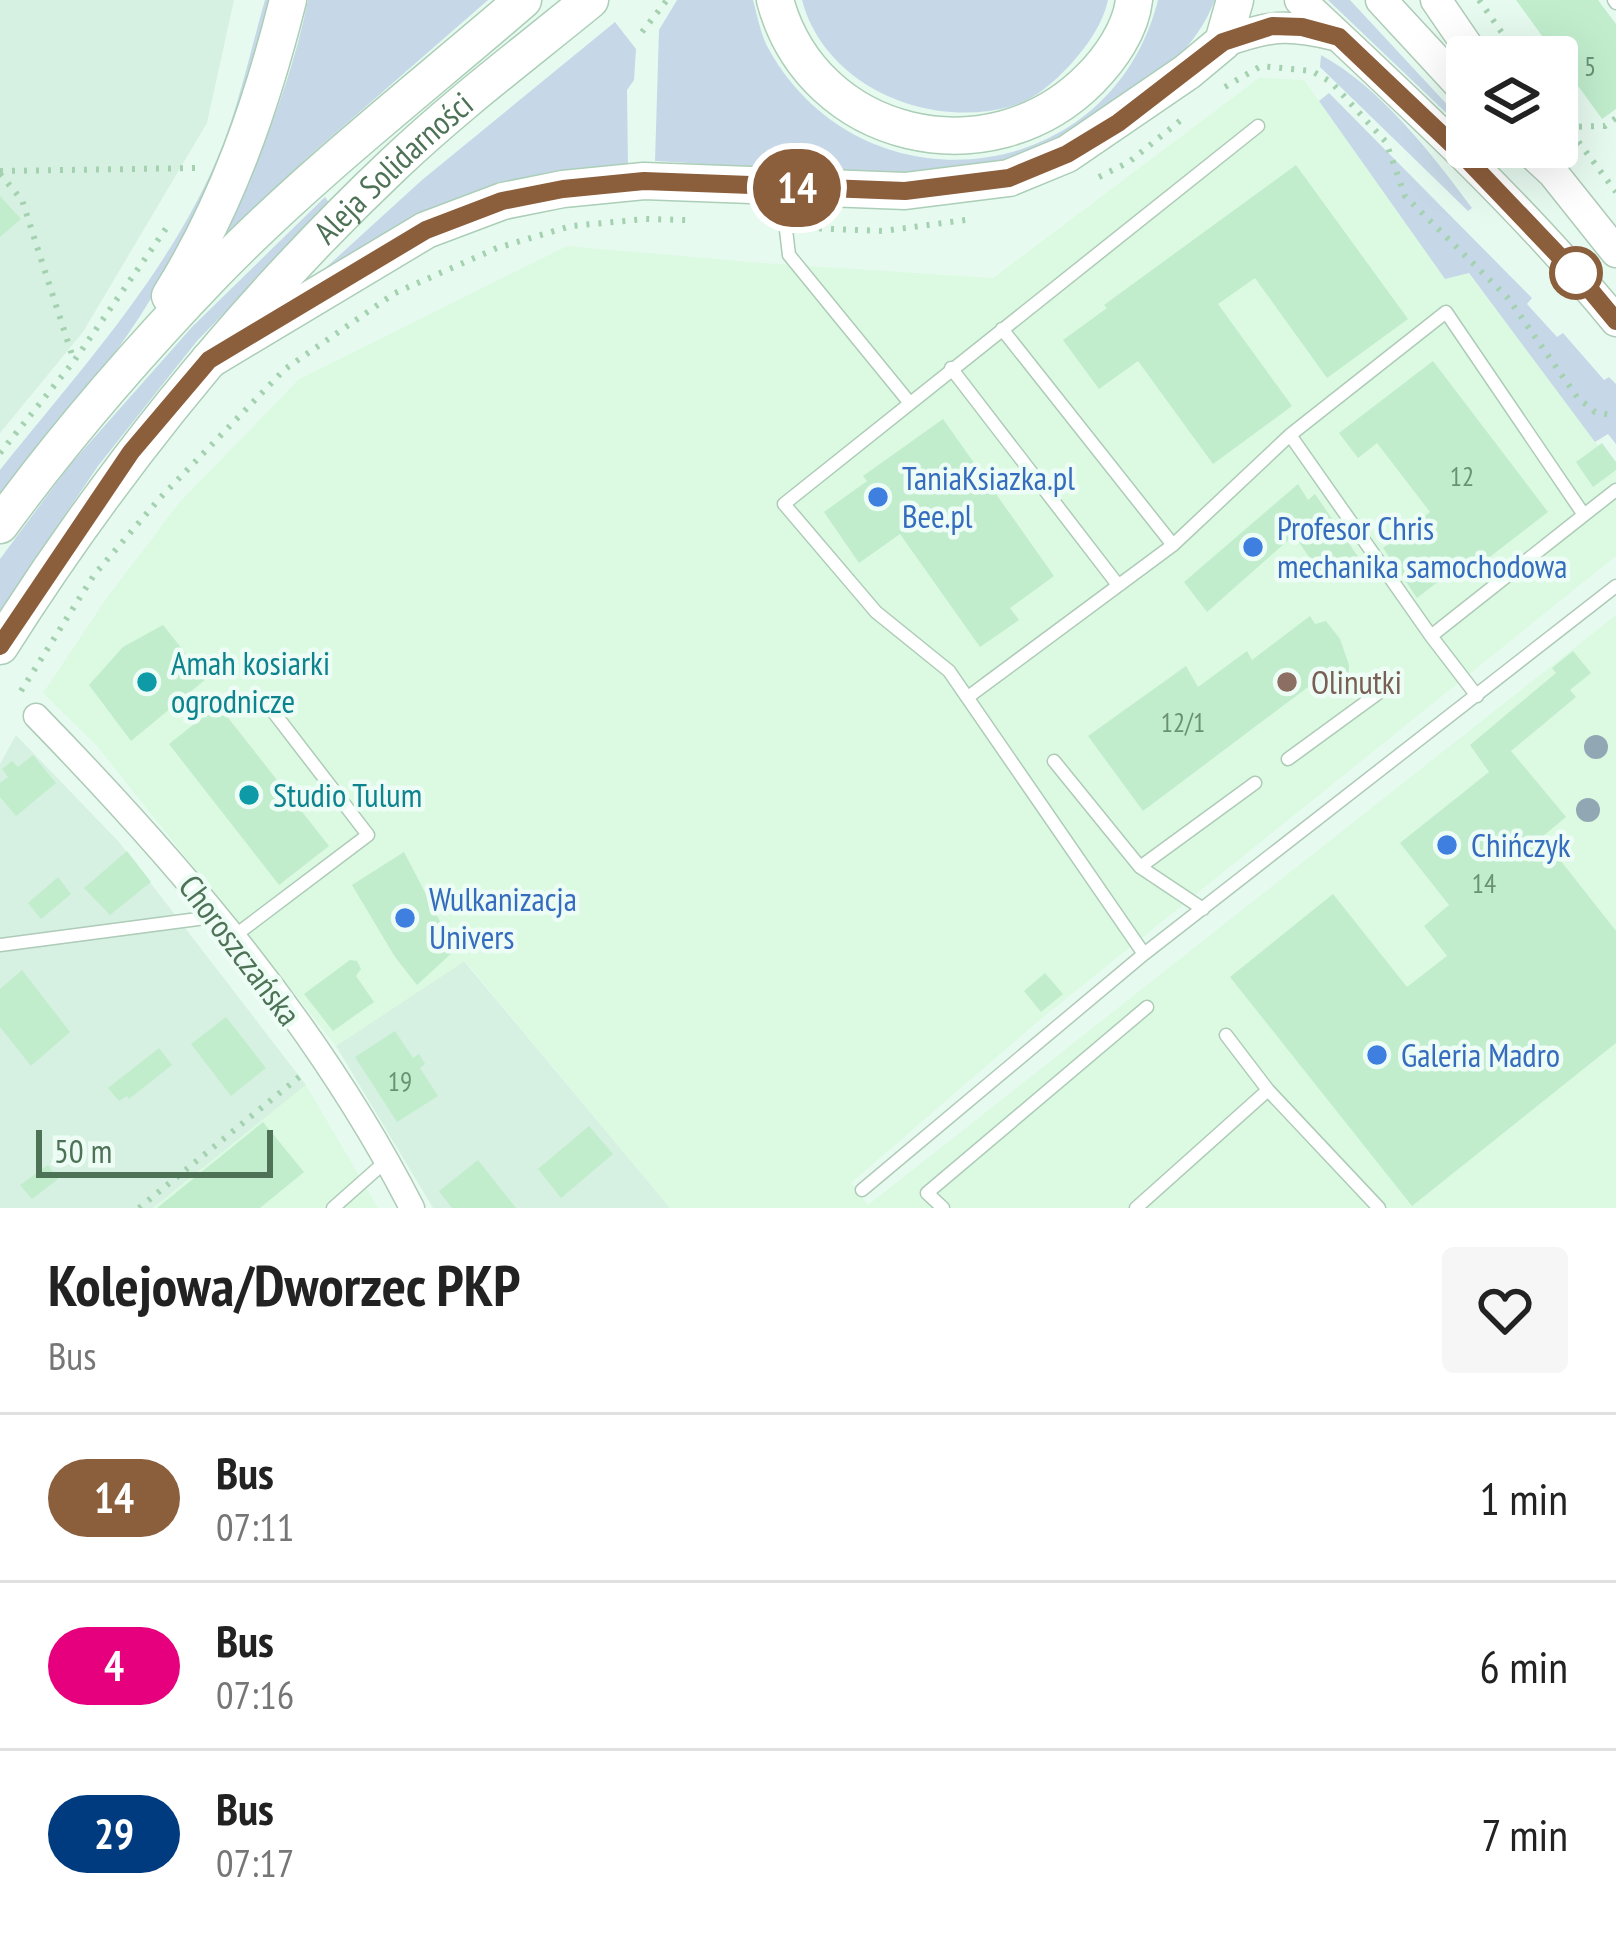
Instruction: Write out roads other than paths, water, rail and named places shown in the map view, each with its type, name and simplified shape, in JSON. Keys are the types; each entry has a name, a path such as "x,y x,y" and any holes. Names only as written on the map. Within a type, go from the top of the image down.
{"main road":[{"path":"122,374 199,250 267,86 288,0"},
{"name":"Aleja Solidarności","path":"0,525 38,473 215,271 524,0"},
{"name":"Aleja Solidarności","path":"0,646 131,452 335,222 410,150 590,0"},
{"path":"775,0 782,28 808,68 832,91 874,119 928,135 970,136 1024,125 1067,102 1108,60 1134,0"},
{"path":"209,360 426,230 502,201 644,181 905,191 1009,178 1067,154 1118,123 1223,42 1235,0"}],"street":[{"path":"1300,0 1460,152 1616,321"},
{"path":"1382,0 1446,70"},
{"path":"1445,4 1463,36"},
{"path":"1223,42 1272,26 1302,27 1339,37"},
{"path":"1550,168 1616,252"},
{"name":"Choroszczańska","path":"36,716 155,840 232,938 321,1059 388,1160 412,1208"}],"lane":[{"path":"1144,955 949,671 876,612 784,504 1258,125"},
{"path":"781,187 789,255 909,402"},
{"path":"968,697 1173,545 1290,435 1446,312 1584,515"},
{"path":"1001,328 1173,545"},
{"path":"951,368 1118,586"},
{"path":"1290,435 1478,697"},
{"path":"1431,637 1616,490"},
{"path":"862,1190 1144,955 1616,586"},
{"path":"1288,759 1388,686"},
{"path":"232,938 368,835 265,700"},
{"path":"1054,760 1140,868 1203,909"},
{"path":"1140,868 1255,783"},
{"path":"0,944 215,916"},
{"path":"943,1208 927,1192 1147,1006"},
{"path":"1226,1035 1268,1090 1379,1208"},
{"path":"1136,1208 1268,1090"},
{"path":"333,1208 388,1160"}],"place":[{"name":"TaniaKsiazka.pl Bee.pl","path":"878,497"},
{"name":"Profesor Chris mechanika samochodowa","path":"1253,547"},
{"name":"Amah kosiarki ogrodnicze","path":"147,682"},
{"name":"Olinutki","path":"1287,682"},
{"name":"Studio Tulum","path":"249,795"},
{"name":"Chińczyk","path":"1447,845"},
{"name":"Wulkanizacja Univers","path":"405,918"},
{"name":"Galeria Madro","path":"1377,1055"}]}
